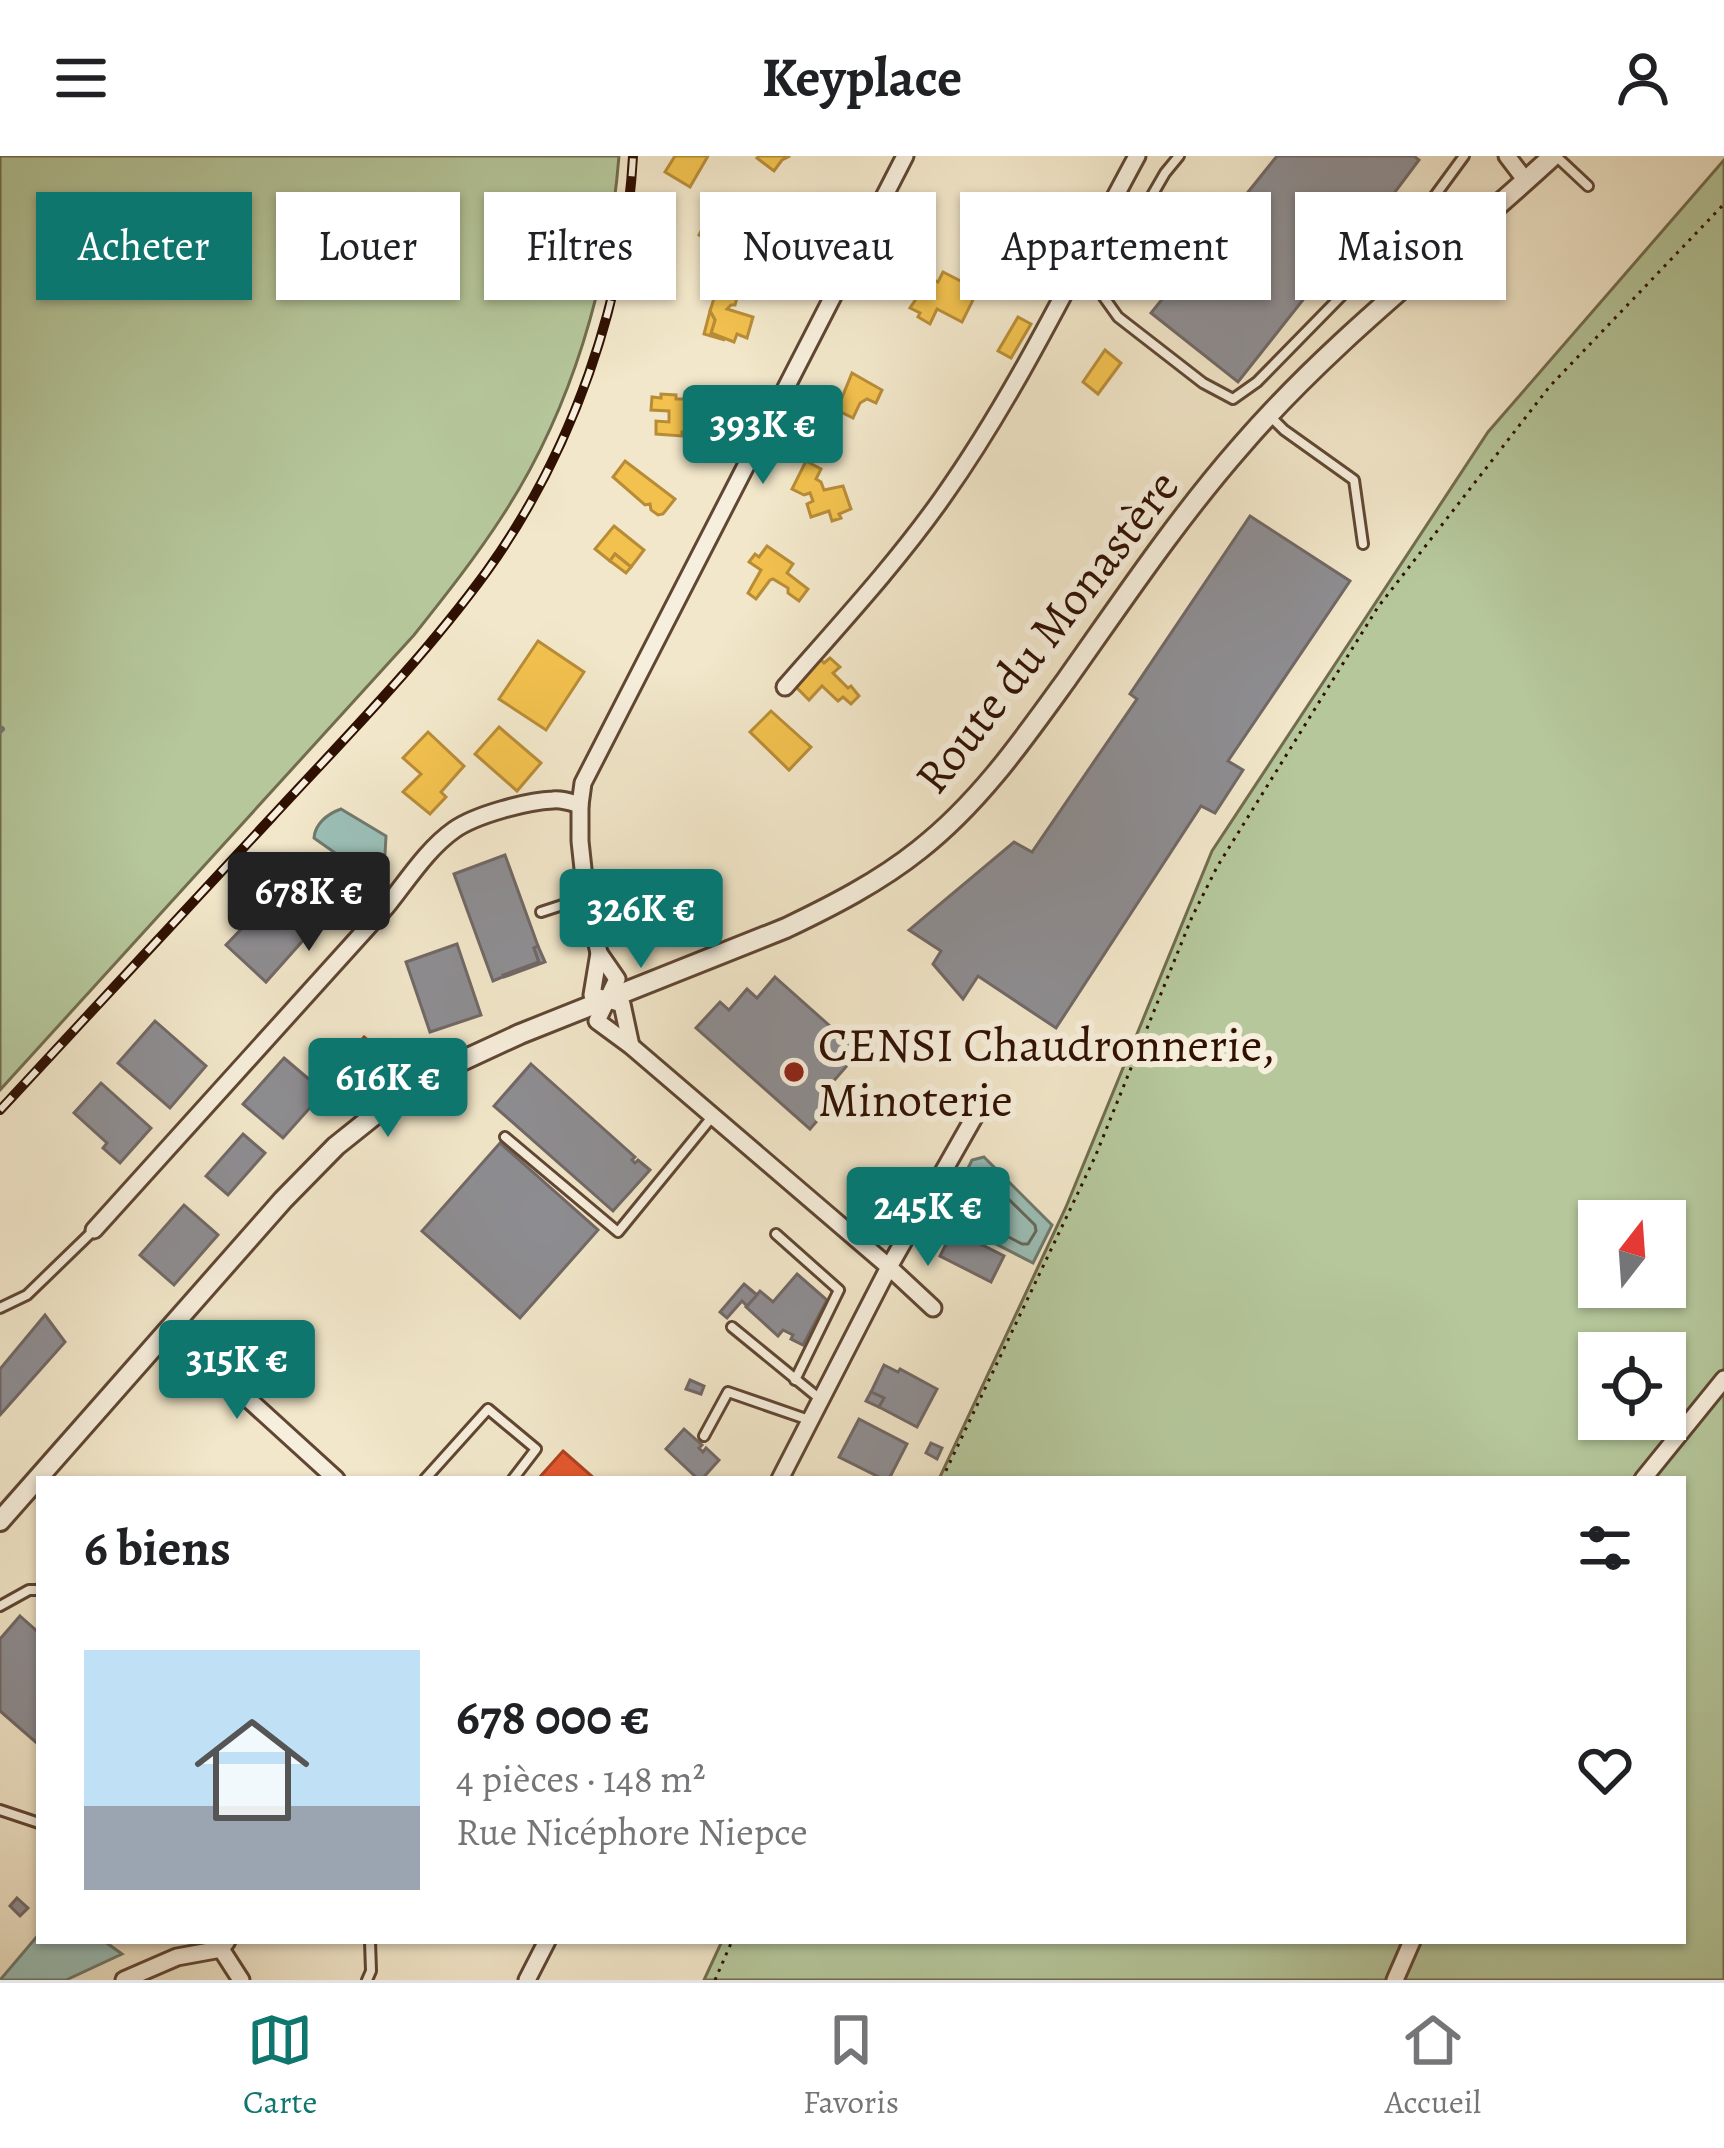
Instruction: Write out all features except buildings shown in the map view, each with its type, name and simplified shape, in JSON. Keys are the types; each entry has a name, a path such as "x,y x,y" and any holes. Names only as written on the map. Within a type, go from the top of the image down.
{"street":[{"path":"631,1046 622,1004 592,995 598,953 586,897 583,783 905,156"},
{"path":"784,687 899,556 945,494 1013,384 1137,156"},
{"path":"1507,156 1526,181"},
{"name":"Route du Monastère","path":"40,1476 283,1200 336,1146 386,1106 440,1071 520,1034 827,909 919,850 1013,754 1178,525 1269,415 1341,342 1555,156"},
{"path":"94,1230 424,859 456,829 538,802 558,799 580,805"},
{"path":"610,999 597,1021 934,1308"},
{"path":"782,1476 889,1268 976,1114"},
{"path":"170,1328 333,1476"},
{"path":"1645,1476 1724,1379"},
{"name":"Route du Monastère","path":"0,1521 36,1480"},
{"path":"527,1980 545,1944"},
{"path":"1395,1980 1411,1944"},
{"path":"124,1980 174,1949 224,1945 241,1980"}],"lane":[{"path":"1179,156 1102,282 1103,296 1118,317 1203,383 1233,399 1257,382 1399,237 1464,156"},
{"path":"1555,156 1588,186"},
{"path":"1269,415 1354,480 1363,544"},
{"path":"541,912 586,897"},
{"path":"505,1137 618,1232 713,1116"},
{"path":"0,1308 27,1295 94,1230"},
{"path":"776,1234 839,1290 795,1380"},
{"path":"732,1328 821,1400"},
{"path":"704,1436 728,1392 810,1420"},
{"path":"428,1476 488,1409 536,1449 515,1476"},
{"path":"0,1606 36,1590"},
{"path":"0,1810 36,1822"},
{"path":"367,1980 370,1944"}],"path":[{"path":"943,1476 1095,1157 1192,917 1217,867 1378,607 1550,386 1724,204"},
{"path":"715,1980 731,1944"}],"green space":[{"path":"0,156 619,156 615,192 484,192 484,300 595,300 549,432 493,531 414,635 0,1090"},
{"path":"1724,160 1724,1980 704,1980 721,1944 1686,1944 1686,1476 940,1476 1066,1207 1212,851 1488,432"}],"water":[{"path":"341,809 386,836 385,854 370,867 345,860 314,838 323,820"},
{"path":"984,1157 1052,1225 1033,1263 944,1217 972,1160"},
{"path":"36,1938 36,1944 108,1944 122,1954 66,1980 0,1980"}],"railway":[{"path":"0,1110 383,697 487,571 545,476 589,374 619,266 633,156"}],"place":[{"name":"CENSI Chaudronnerie, Minoterie","path":"794,1072"}]}
